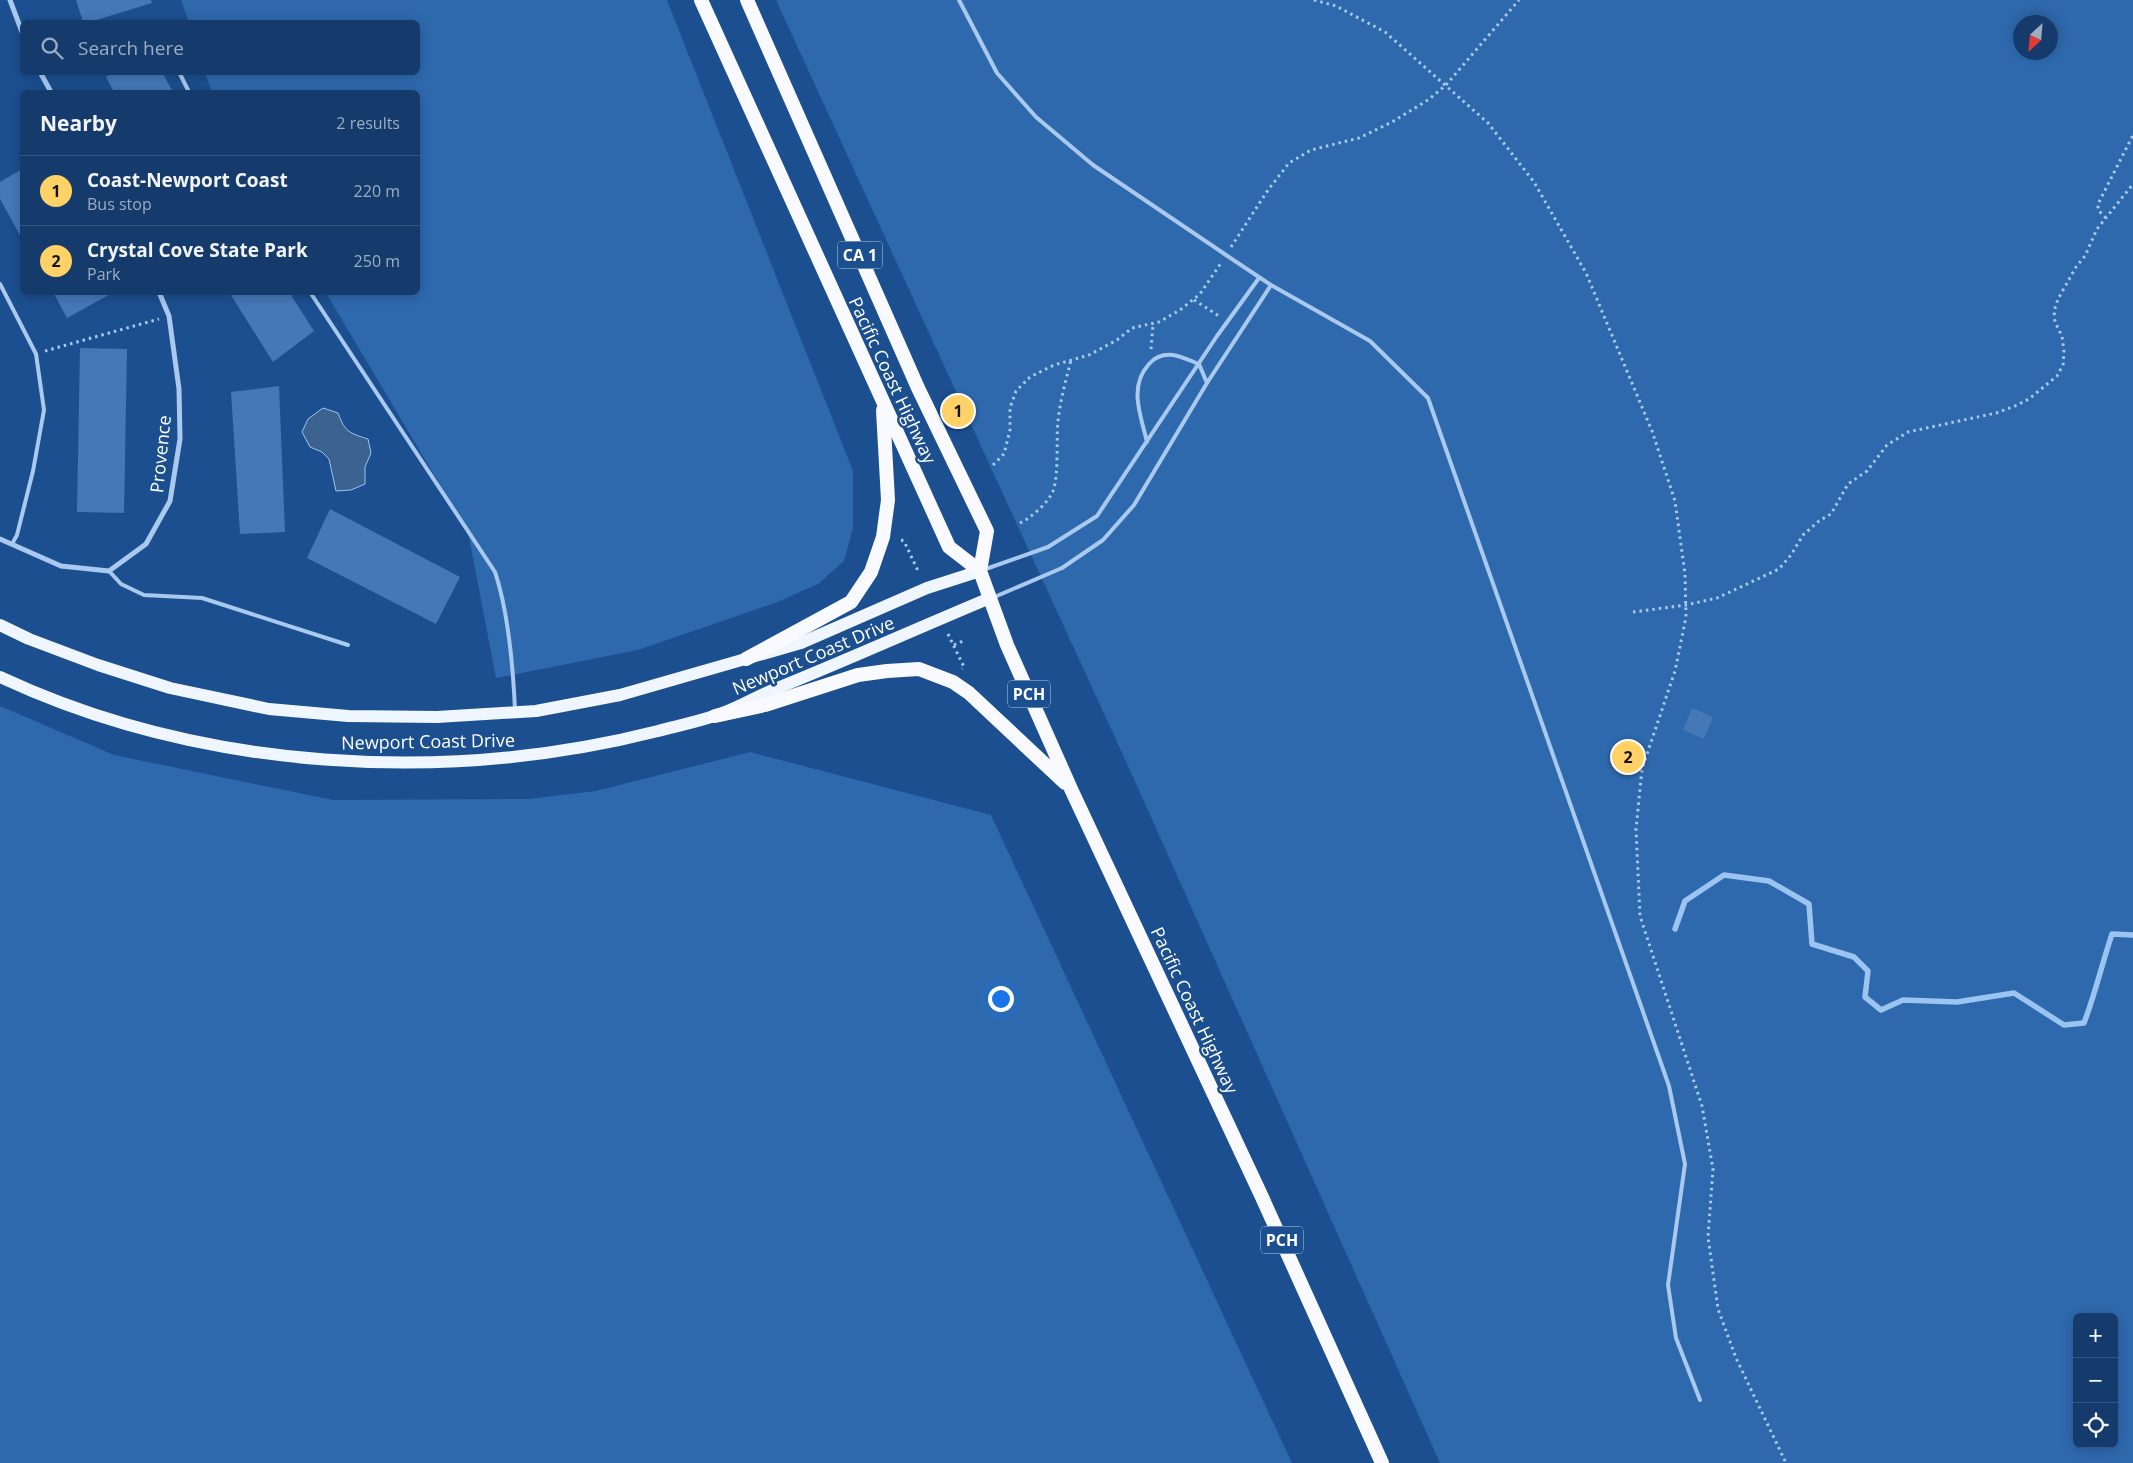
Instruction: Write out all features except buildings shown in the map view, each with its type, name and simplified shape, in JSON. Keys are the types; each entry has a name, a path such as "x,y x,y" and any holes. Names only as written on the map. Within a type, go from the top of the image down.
{"highway":[{"name":"Pacific Coast Highway","path":"701,0 949,547 980,571"},
{"name":"Pacific Coast Highway","path":"747,0 918,388 987,531 980,571 1007,645 1071,789 1261,1195 1382,1463"},
{"path":"746,658 851,602 871,572 883,537 888,500 882,399"},
{"path":"715,716 764,705 858,675 919,669 953,682 969,693 1071,789"}],"main road":[{"name":"Newport Coast Drive","path":"0,625 29,639 98,666 170,688 269,709 348,716 437,717 536,711 620,696 801,643 927,588 980,571"},
{"name":"Newport Coast Drive","path":"0,677 78,708 168,735 195,742 263,753 327,760 458,762 523,757 616,742 715,716 990,598"}],"street":[{"path":"10,0 20,27"},
{"path":"42,75 50,90"},
{"name":"Provence","path":"109,572 146,544 170,501 180,439 179,389 169,316 160,295"},
{"path":"0,539 61,566 109,572"}],"lane":[{"path":"959,0 997,73 1036,117 1093,165 1259,278 1370,341 1428,398 1669,1086 1685,1164 1668,1285 1676,1338 1700,1400"},
{"path":"180,75 188,90"},
{"path":"980,571 1048,546 1097,516 1259,278"},
{"path":"0,284 36,354 44,410 33,471 12,544"},
{"path":"990,598 1062,568 1103,540 1134,505 1207,383 1271,285"},
{"path":"312,295 495,572 501,590 513,675 515,712"},
{"path":"1147,442 1137,403 1137,386 1144,370 1155,359 1174,355 1199,364 1207,383"},
{"path":"109,572 121,584 144,594 202,598 348,646"}],"path":[{"path":"1314,0 1336,6 1385,32 1488,124 1534,182 1586,273 1652,431 1675,501 1685,574 1686,617 1675,672 1642,769 1636,828 1640,916 1702,1106 1713,1169 1708,1237 1718,1309 1736,1358 1786,1463"},
{"path":"993,465 1004,454 1010,430 1010,408 1016,391 1030,377 1054,364 1089,355 1104,348 1132,328 1159,322 1194,300 1215,273 1268,190 1289,163 1311,150 1359,138 1392,122 1428,100 1446,85 1519,0"},
{"path":"2106,218 2098,210 2098,204 2133,135"},
{"path":"1633,612 1686,605 1717,598 1779,569 1791,555 1803,534 1819,520 1831,514 1848,484 1867,471 1887,445 1908,432 1933,425 1969,420 2006,410 2029,399 2057,376 2063,365 2064,352 2062,336 2055,322 2054,311 2058,299 2076,266 2085,256 2098,229 2133,184"},
{"path":"1194,300 1228,322"},
{"path":"36,354 169,316"},
{"path":"1153,324 1151,348 1155,359"},
{"path":"1020,523 1027,520 1052,494 1055,483 1058,419 1070,360"},
{"path":"901,540 904,541 919,573"},
{"path":"948,634 964,667 962,670"},
{"path":"954,645 963,641"}],"shaded area":[{"path":"181,0 667,0 853,471 853,528 844,561 818,584 775,603 638,650 496,678 468,532 327,295 420,295 420,90 211,90 206,75 420,75 420,20 188,20"},
{"path":"776,0 2133,0 2133,1463 1440,1463 1129,768"},
{"path":"323,408 338,413 348,431 368,439 371,453 365,467 365,484 351,490 336,491 329,459 322,452 310,447 302,432 308,419"},
{"path":"0,706 114,755 333,800 528,799 596,791 750,752 991,815 1292,1463 0,1463"}],"waterway":[{"path":"1675,929 1685,901 1724,875 1769,881 1809,904 1812,944 1854,957 1868,971 1865,997 1881,1010 1903,1000 1957,1002 2014,993 2064,1025 2084,1023 2112,934 2133,935"}],"place":[{"name":"Coast-Newport Coast","path":"958,411"},
{"name":"Crystal Cove State Park","path":"1628,757"}]}
